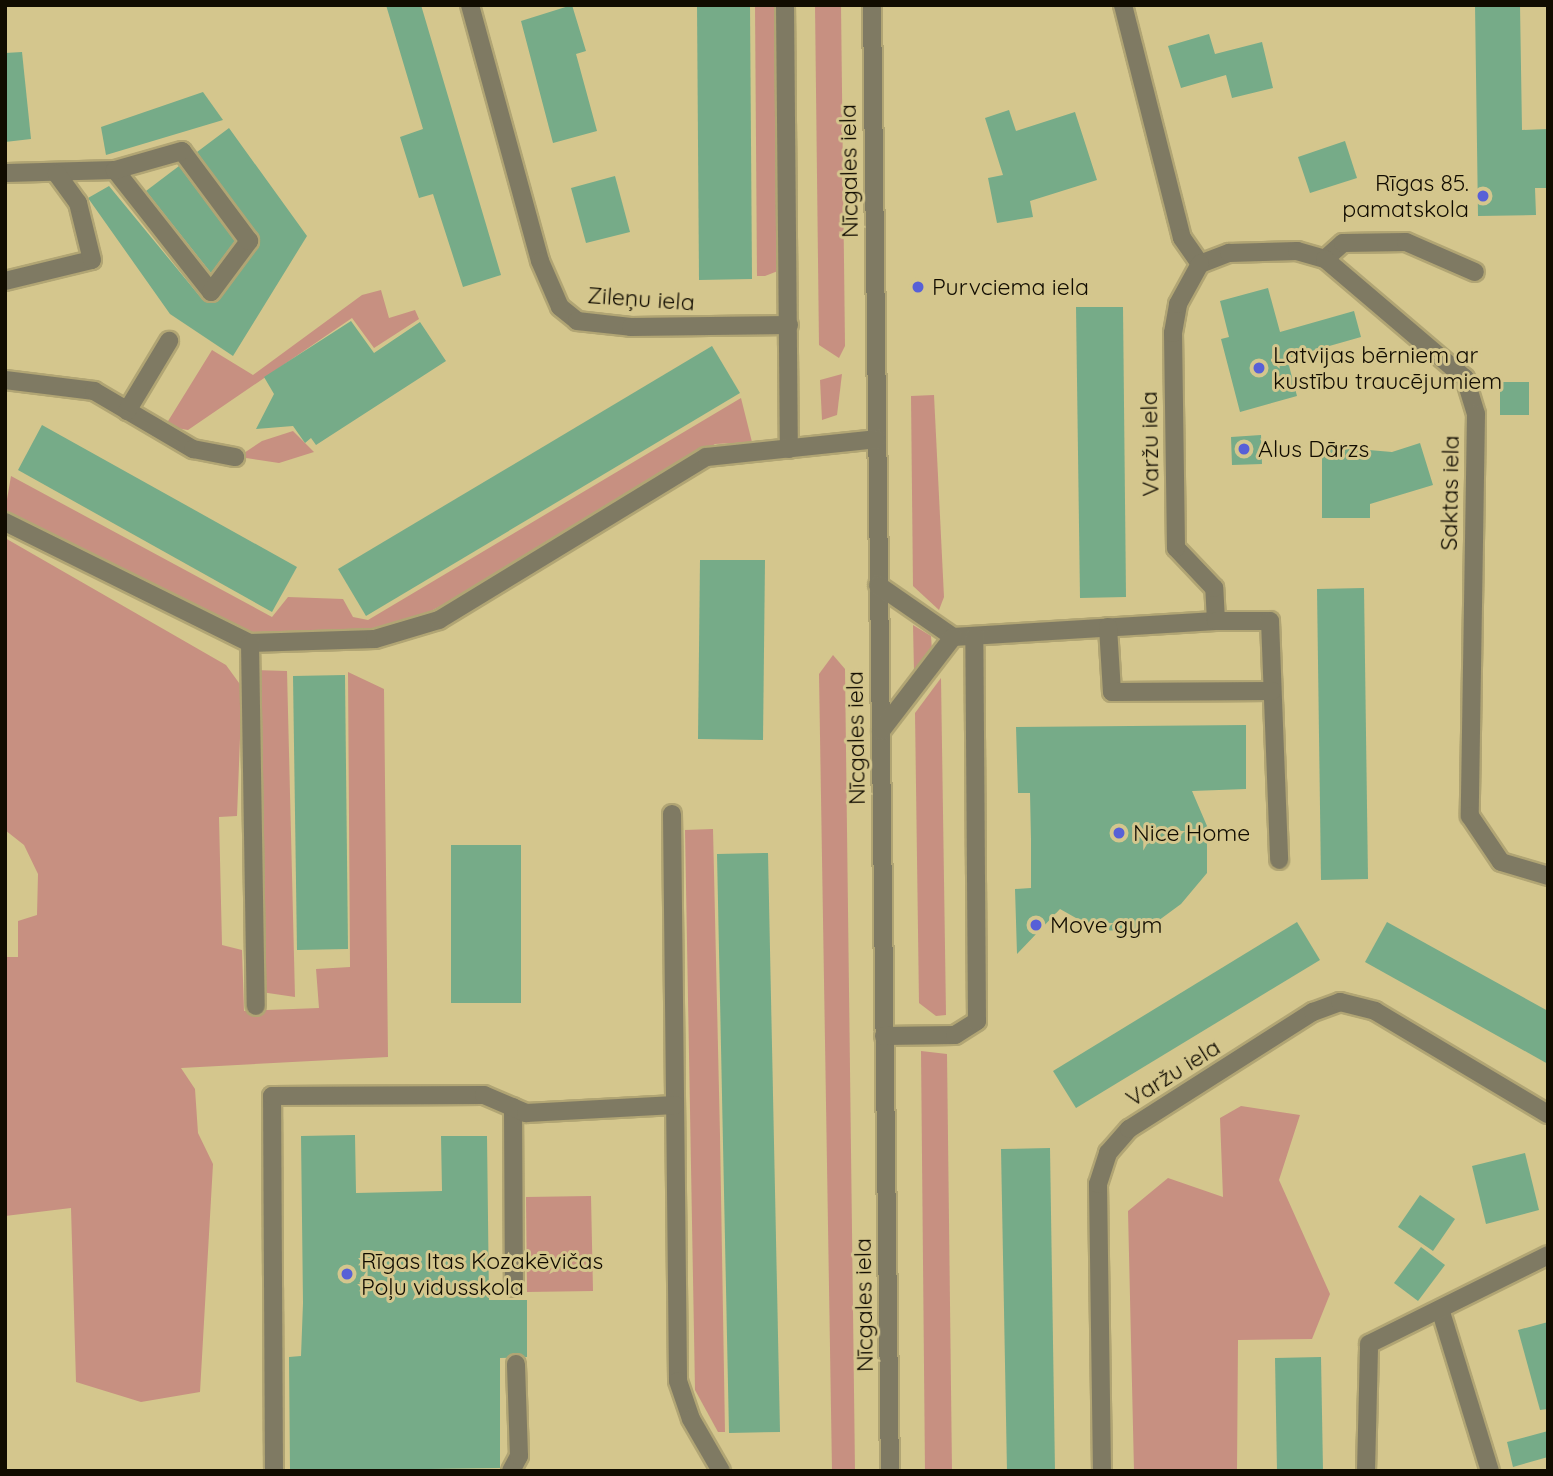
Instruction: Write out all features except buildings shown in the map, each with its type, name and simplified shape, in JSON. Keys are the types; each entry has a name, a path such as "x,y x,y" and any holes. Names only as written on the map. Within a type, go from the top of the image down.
{"street":[{"name":"Zileņu iela","path":"470,5 540,261 560,307 577,321 631,327 789,325"},
{"path":"785,5 789,449"},
{"name":"Nīcgales iela","path":"872,5 890,1471"},
{"path":"1123,5 1182,239 1200,264"},
{"path":"5,173 57,174 115,170 182,150 249,241 211,292 115,170"},
{"path":"5,281 92,260 78,204 57,174"},
{"path":"1325,259 1343,243 1406,242 1475,271"},
{"name":"Saktas iela","path":"1200,264 1229,253 1297,251 1325,259 1465,377 1476,414 1470,816 1501,862 1548,876"},
{"name":"Varžu iela","path":"1200,264 1178,304 1173,333 1176,548 1214,588 1216,621"},
{"path":"127,411 169,341"},
{"path":"5,380 94,391 193,449 234,457"},
{"path":"5,522 250,643 375,639 439,621 706,457 876,439"},
{"path":"878,585 953,637 1216,621 1269,621 1279,860"},
{"path":"1108,627 1112,692 1272,691"},
{"path":"884,1036 955,1035 977,1021 974,636"},
{"path":"881,731 953,637"},
{"path":"250,643 256,1006"},
{"path":"672,814 678,1381 691,1419 722,1471"},
{"name":"Varžu iela","path":"1102,1471 1098,1184 1108,1153 1129,1129 1313,1012 1340,1002 1375,1011 1548,1114"},
{"path":"274,1471 272,1096 484,1095 526,1112 675,1105"},
{"path":"513,1107 514,1287"},
{"path":"1366,1471 1369,1344 1398,1324 1441,1312 1548,1255"},
{"path":"1441,1312 1490,1471"},
{"path":"511,1471 519,1456 516,1364"}],"shaded area":[{"path":"755,5 779,5 783,269 765,276 757,276"},
{"path":"815,5 841,5 845,346 839,358 819,345"},
{"path":"381,290 389,318 415,310 419,319 374,348 352,318 188,430 165,426 212,350 253,375 362,295"},
{"path":"842,374 837,415 822,420 820,380"},
{"path":"934,395 944,597 939,610 913,586 911,396"},
{"path":"741,398 752,442 715,444 495,578 390,632 248,638 5,511 11,476 272,617 288,597 343,599 353,617 368,620"},
{"path":"293,431 314,452 279,463 246,458 244,453 262,441"},
{"path":"5,538 226,665 242,687 237,816 219,817 222,945 242,950 244,1011 319,1008 316,969 350,967 348,672 384,689 388,1057 181,1068 195,1089 198,1133 213,1164 200,1392 141,1402 76,1382 71,1208 5,1216 5,957 18,957 18,921 37,915 38,874 24,845 5,830"},
{"path":"913,625 931,636 932,650 914,672"},
{"path":"833,655 845,669 855,1471 832,1471 819,674"},
{"path":"254,670 287,671 295,997 261,992"},
{"path":"941,678 946,1015 936,1016 919,1003 915,713"},
{"path":"713,829 725,1432 718,1432 695,1390 685,830"},
{"path":"921,1051 947,1054 952,1471 925,1471"},
{"path":"1241,1106 1300,1115 1279,1180 1330,1294 1312,1339 1238,1340 1237,1471 1134,1471 1128,1211 1168,1178 1223,1197 1220,1118"},
{"path":"591,1196 593,1291 527,1292 526,1197"}],"place":[{"name":"Rīgas 85. pamatskola","path":"1483,196"},
{"name":"Purvciema iela","path":"918,287"},
{"name":"Latvijas bērniem ar kustību traucējumiem","path":"1259,368"},
{"name":"Alus Dārzs","path":"1244,449"},
{"name":"Nice Home","path":"1119,833"},
{"name":"Move gym","path":"1036,925"},
{"name":"Rīgas Itas Kozakēvičas Poļu vidusskola","path":"347,1274"}]}
